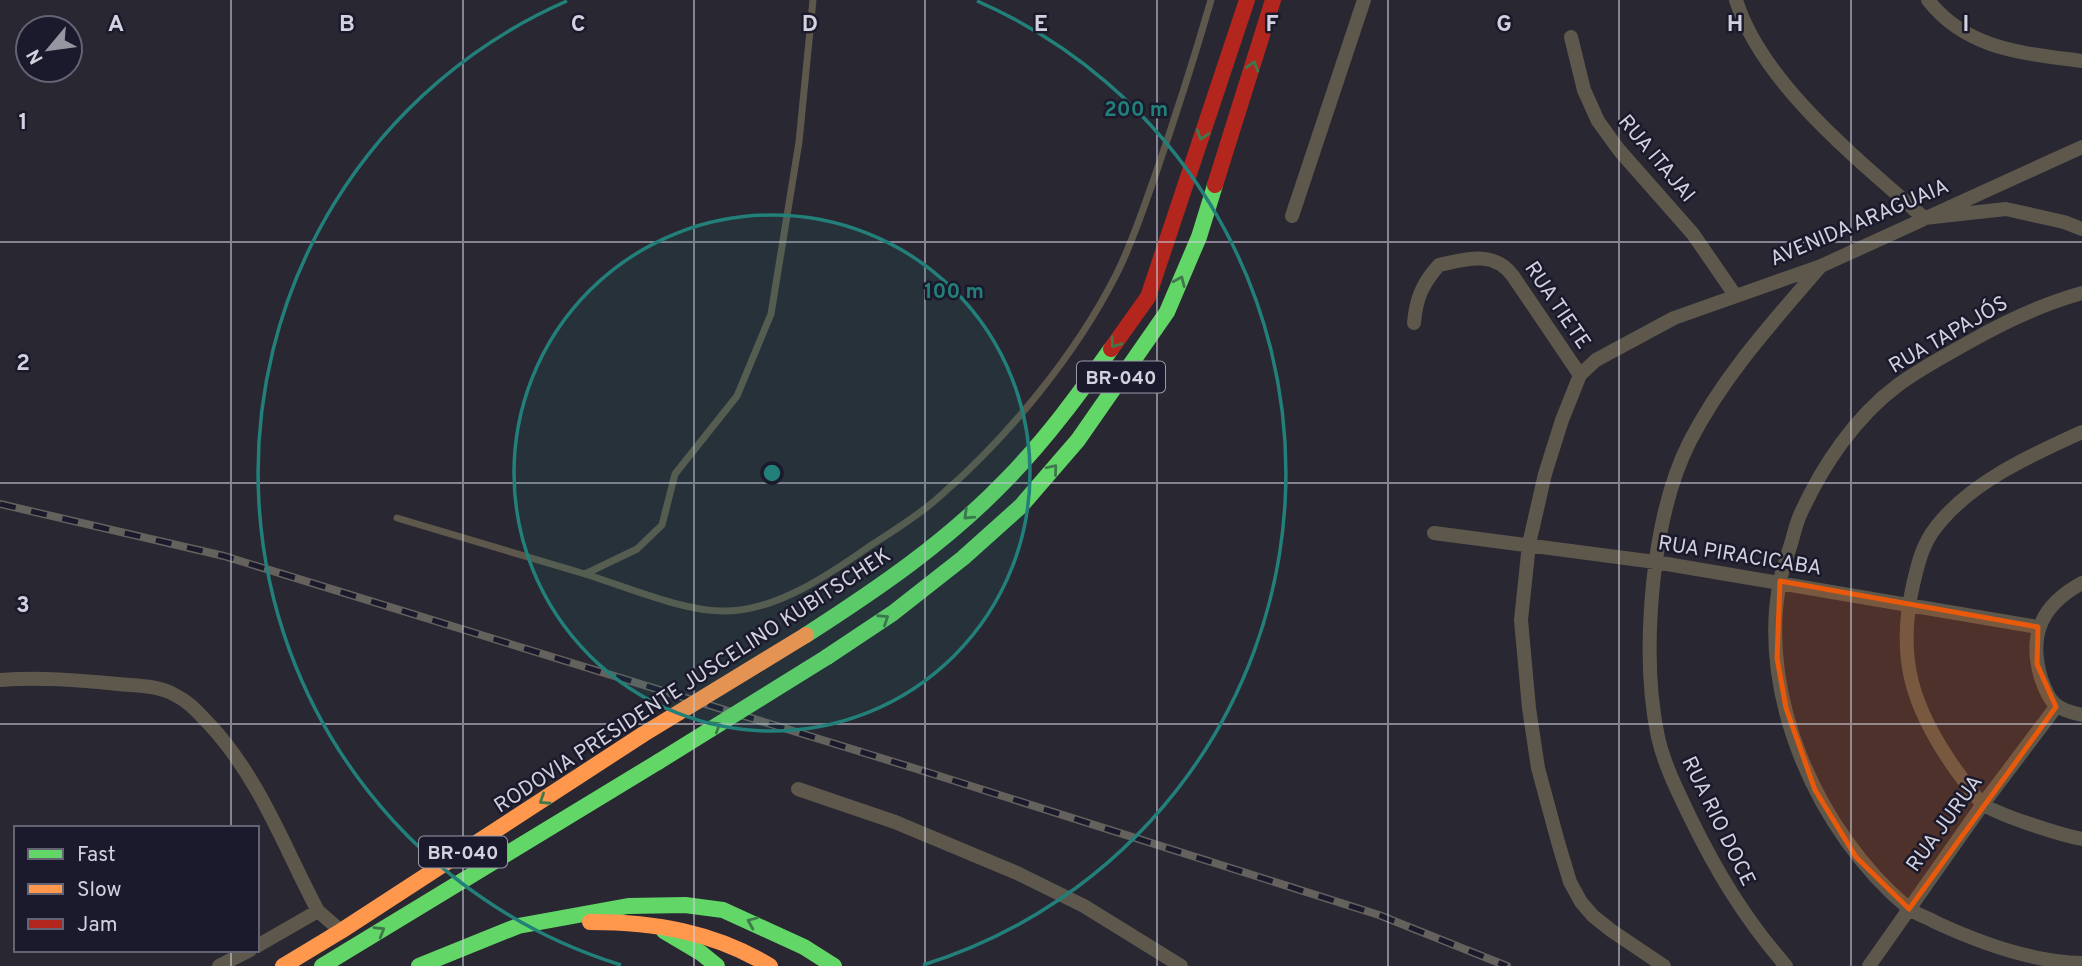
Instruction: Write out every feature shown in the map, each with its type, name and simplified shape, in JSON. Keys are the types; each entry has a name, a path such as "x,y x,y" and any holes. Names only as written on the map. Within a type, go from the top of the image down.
{"main road":[{"name":"RODOVIA PRESIDENTE JUSCELINO KUBITSCHEK","path":"283,966 341,932 642,735 890,581 952,531 1008,479 1060,419 1149,297 1247,0"},
{"name":"BR-040","path":"322,966 658,762 893,614 963,558 1021,506 1078,440 1167,312 1199,237 1273,0"},
{"path":"419,966 518,926 628,906 685,905 723,910 804,947 834,966"},
{"path":"518,926 602,922 684,929 707,936 763,964 772,951 804,947"},
{"path":"653,925 701,953 717,966"}],"street":[{"path":"1292,216 1364,0"},
{"path":"1736,0 1767,61 1802,103 1853,155 1924,218 2006,209 2064,222 2082,229"},
{"path":"1928,0 1955,28 1975,39 2012,50 2082,61"},
{"name":"RUA ITAJAI","path":"1571,37 1584,90 1598,121 1619,150 1693,234 1735,295"},
{"name":"AVENIDA ARAGUAIA","path":"1580,375 1596,360 1674,318 1821,266 2082,147"},
{"name":"RUA TIETE","path":"1414,323 1416,301 1425,281 1438,265 1487,258 1500,262 1513,276 1580,375"},
{"name":"RUA RIO DOCE","path":"1786,966 1762,939 1732,895 1675,788 1658,739 1651,695 1649,626 1655,562 1665,508 1689,443 1720,387 1821,266"},
{"name":"RUA TAPAJÓS","path":"2082,293 2006,321 1926,367 1896,386 1855,426 1836,450 1799,516 1780,582 1777,658 1786,708 1815,790 1856,857 1909,909 1956,932 2034,957 2082,963"},
{"path":"1580,375 1545,474 1529,544 1521,620 1538,768 1570,882 1581,902 1612,931 1664,966"},
{"path":"2082,432 2000,474 1956,503 1935,528 1922,550 1909,605 1905,639 1914,691 1925,719 1943,750 1983,804 2049,831 2082,839"},
{"name":"RUA PIRACICABA","path":"1434,533 1655,562 2038,627"},
{"path":"2082,583 2047,611 2038,627 2035,648 2046,691 2056,707 2082,715"},
{"path":"0,680 52,678 156,687 176,695 195,709 239,758 274,820 318,911 341,932"},
{"name":"RUA JURUA","path":"1869,966 1983,804 2056,707"},
{"path":"798,789 895,822 1017,873 1084,906 1181,966"},
{"path":"259,945 318,911"},
{"path":"219,966 246,952"}],"lane":[{"path":"585,574 637,549 663,525 675,474 737,396 771,314 799,142 813,0"},
{"path":"397,518 696,608 729,611 760,606 804,589 843,565 939,498 988,449 1032,399 1083,331 1117,274 1144,206 1185,88 1211,0"}],"highlighted area":[{"path":"1780,581 2038,627 2037,664 2056,707 1909,909 1856,857 1815,790 1786,708 1777,658"}],"railway":[{"path":"0,504 224,556 933,774 1379,915 1507,966"}],"traffic: fast":[{"path":"827,657 893,613 963,558 1021,506 1078,440 1167,312 1199,237 1215,185"},
{"path":"806,635 912,563 985,501 1049,431 1111,349"},
{"path":"658,762 827,657"},
{"path":"322,966 658,762"},
{"path":"419,966 518,926 628,906 685,905 723,910 804,947 834,966"},
{"path":"664,931 717,966"}],"traffic: slow":[{"path":"642,735 806,635"},
{"path":"283,966 642,735"},
{"path":"590,922 638,924 683,931 727,945 770,966"}],"traffic: jam":[{"path":"1111,349 1148,297 1247,0"},
{"path":"1215,185 1273,0"}]}
